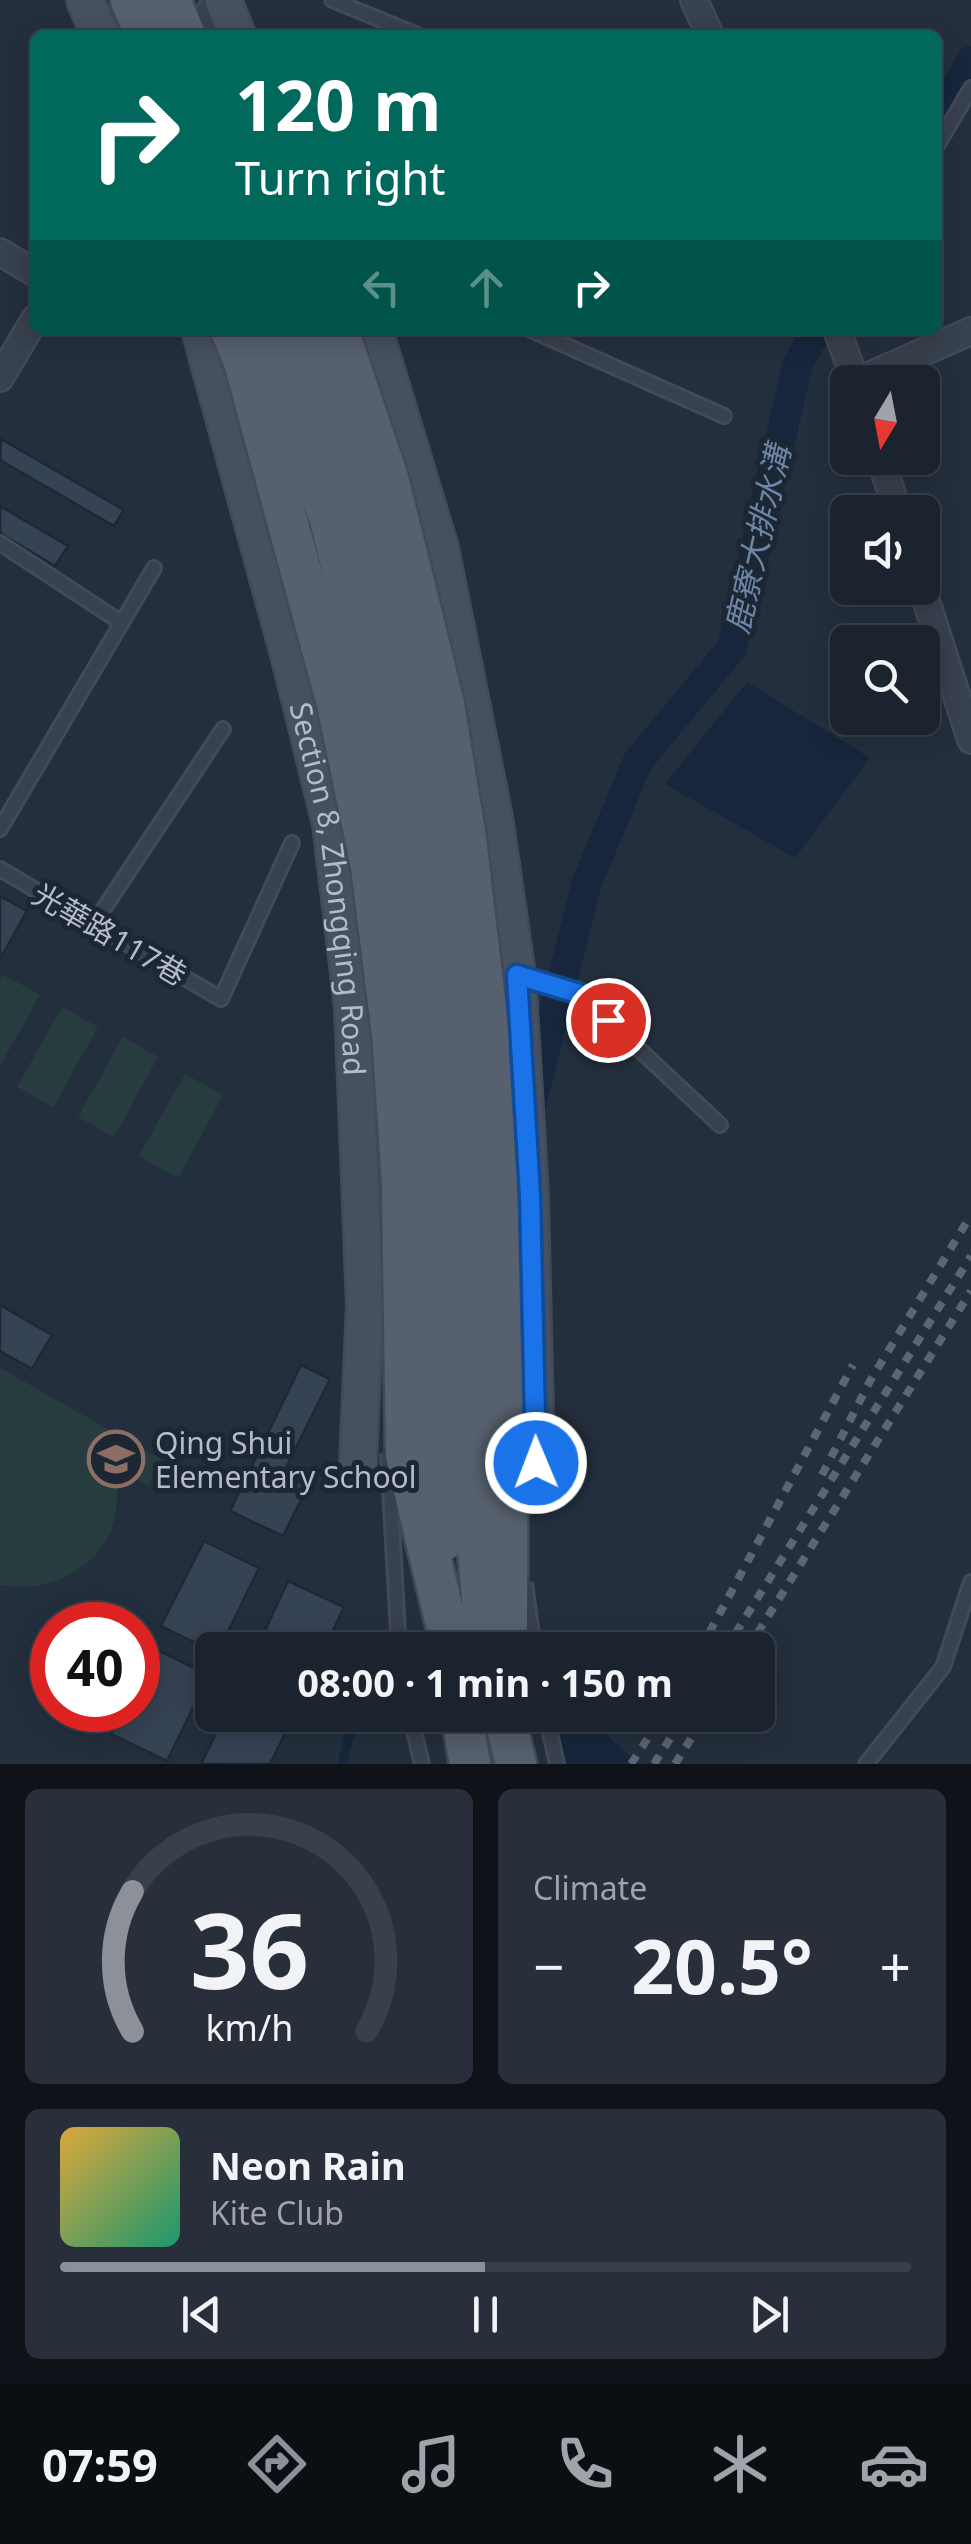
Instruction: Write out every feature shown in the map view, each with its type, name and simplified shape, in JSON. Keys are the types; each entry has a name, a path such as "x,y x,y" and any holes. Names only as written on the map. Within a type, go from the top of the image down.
{"main road":[{"path":"132,0 144,30"},
{"path":"170,0 183,30"},
{"path":"234,335 337,704 371,867 392,1034 400,1164 406,1456 447,1632"},
{"path":"265,335 330,519 372,694 403,861 428,1100 450,1632"},
{"path":"303,335 364,515 418,746 441,877 463,1050 474,1499 485,1632"},
{"path":"340,335 388,478 417,594 444,704 468,857 492,1060 508,1271 506,1632"},
{"path":"465,1732 470,1764"},
{"path":"508,1732 516,1764"}],"street":[{"path":"85,0 98,30"},
{"path":"199,30 220,0 235,30"},
{"path":"694,0 708,30"},
{"path":"0,252 30,270"},
{"path":"0,378 30,327"},
{"path":"894,365 971,331"},
{"name":"Section 8, Zhongqing Road","path":"201,335 331,824 353,1007 365,1306 358,1462"},
{"path":"358,1462 529,1474 530,1195 517,975 494,818 440,548 376,335"},
{"path":"839,335 850,365"},
{"path":"929,605 962,680 971,740"}],"lane":[{"path":"332,0 406,30"},
{"path":"942,137 971,88"},
{"path":"220,335 231,360 330,742"},
{"path":"353,335 403,493 452,700 476,834 488,924 529,1474"},
{"path":"542,335 724,416"},
{"path":"0,543 122,624"},
{"path":"0,829 154,568"},
{"path":"94,925 223,729"},
{"name":"光華路117巷","path":"0,869 221,999 292,843"},
{"path":"517,975 580,994 720,1125"},
{"path":"388,1438 397,1632"},
{"path":"524,1564 532,1632"},
{"path":"866,1764 943,1667 971,1582"},
{"path":"414,1732 422,1764"},
{"path":"550,1732 557,1764"}],"green space":[{"path":"3,974 40,995 0,1066 0,980"},
{"path":"62,1007 98,1027 53,1107 17,1087"},
{"path":"123,1037 158,1057 114,1137 78,1117"},
{"path":"185,1074 223,1095 178,1178 139,1156"},
{"path":"0,1368 161,1459 149,1485 116,1470 115,1514 107,1539 87,1563 46,1584 0,1585"}],"water":[{"path":"747,682 870,758 795,858 665,784"},
{"path":"555,1732 604,1732 639,1764 559,1764"}],"building":[{"path":"1,439 124,510 114,526 0,460"},
{"path":"0,506 68,546 55,566 0,533"},
{"path":"0,896 27,911 0,959"},
{"path":"0,1305 52,1335 32,1369 0,1351"},
{"path":"301,1365 330,1379 283,1474 308,1486 283,1536 230,1511"},
{"path":"204,1541 259,1568 228,1632 195,1632 195,1643 161,1626"},
{"path":"288,1581 344,1607 332,1632 264,1632"},
{"path":"160,1651 195,1668 195,1704 167,1761 111,1734 160,1732"},
{"path":"217,1732 286,1732 270,1764 201,1764"}],"waterway":[{"name":"鹿寮大排水溝","path":"942,113 971,61"},
{"name":"鹿寮大排水溝","path":"530,1108 587,882 638,761 732,648 798,363 814,335"},
{"name":"鹿寮大排水溝","path":"496,1609 497,1619 507,1632"},
{"path":"342,1764 350,1732"}],"railway":[{"path":"822,1475 870,1381 971,1215"},
{"path":"736,1632 971,1256"},
{"path":"758,1632 971,1291"},
{"path":"710,1632 853,1365"},
{"path":"631,1764 652,1732"},
{"path":"654,1764 674,1732"},
{"path":"675,1764 695,1732"}],"place":[{"name":"Qing Shui Elementary School","path":"116,1459"}],"route":[{"path":"536,1463 530,1195 517,975 580,994 608,1020"}]}
